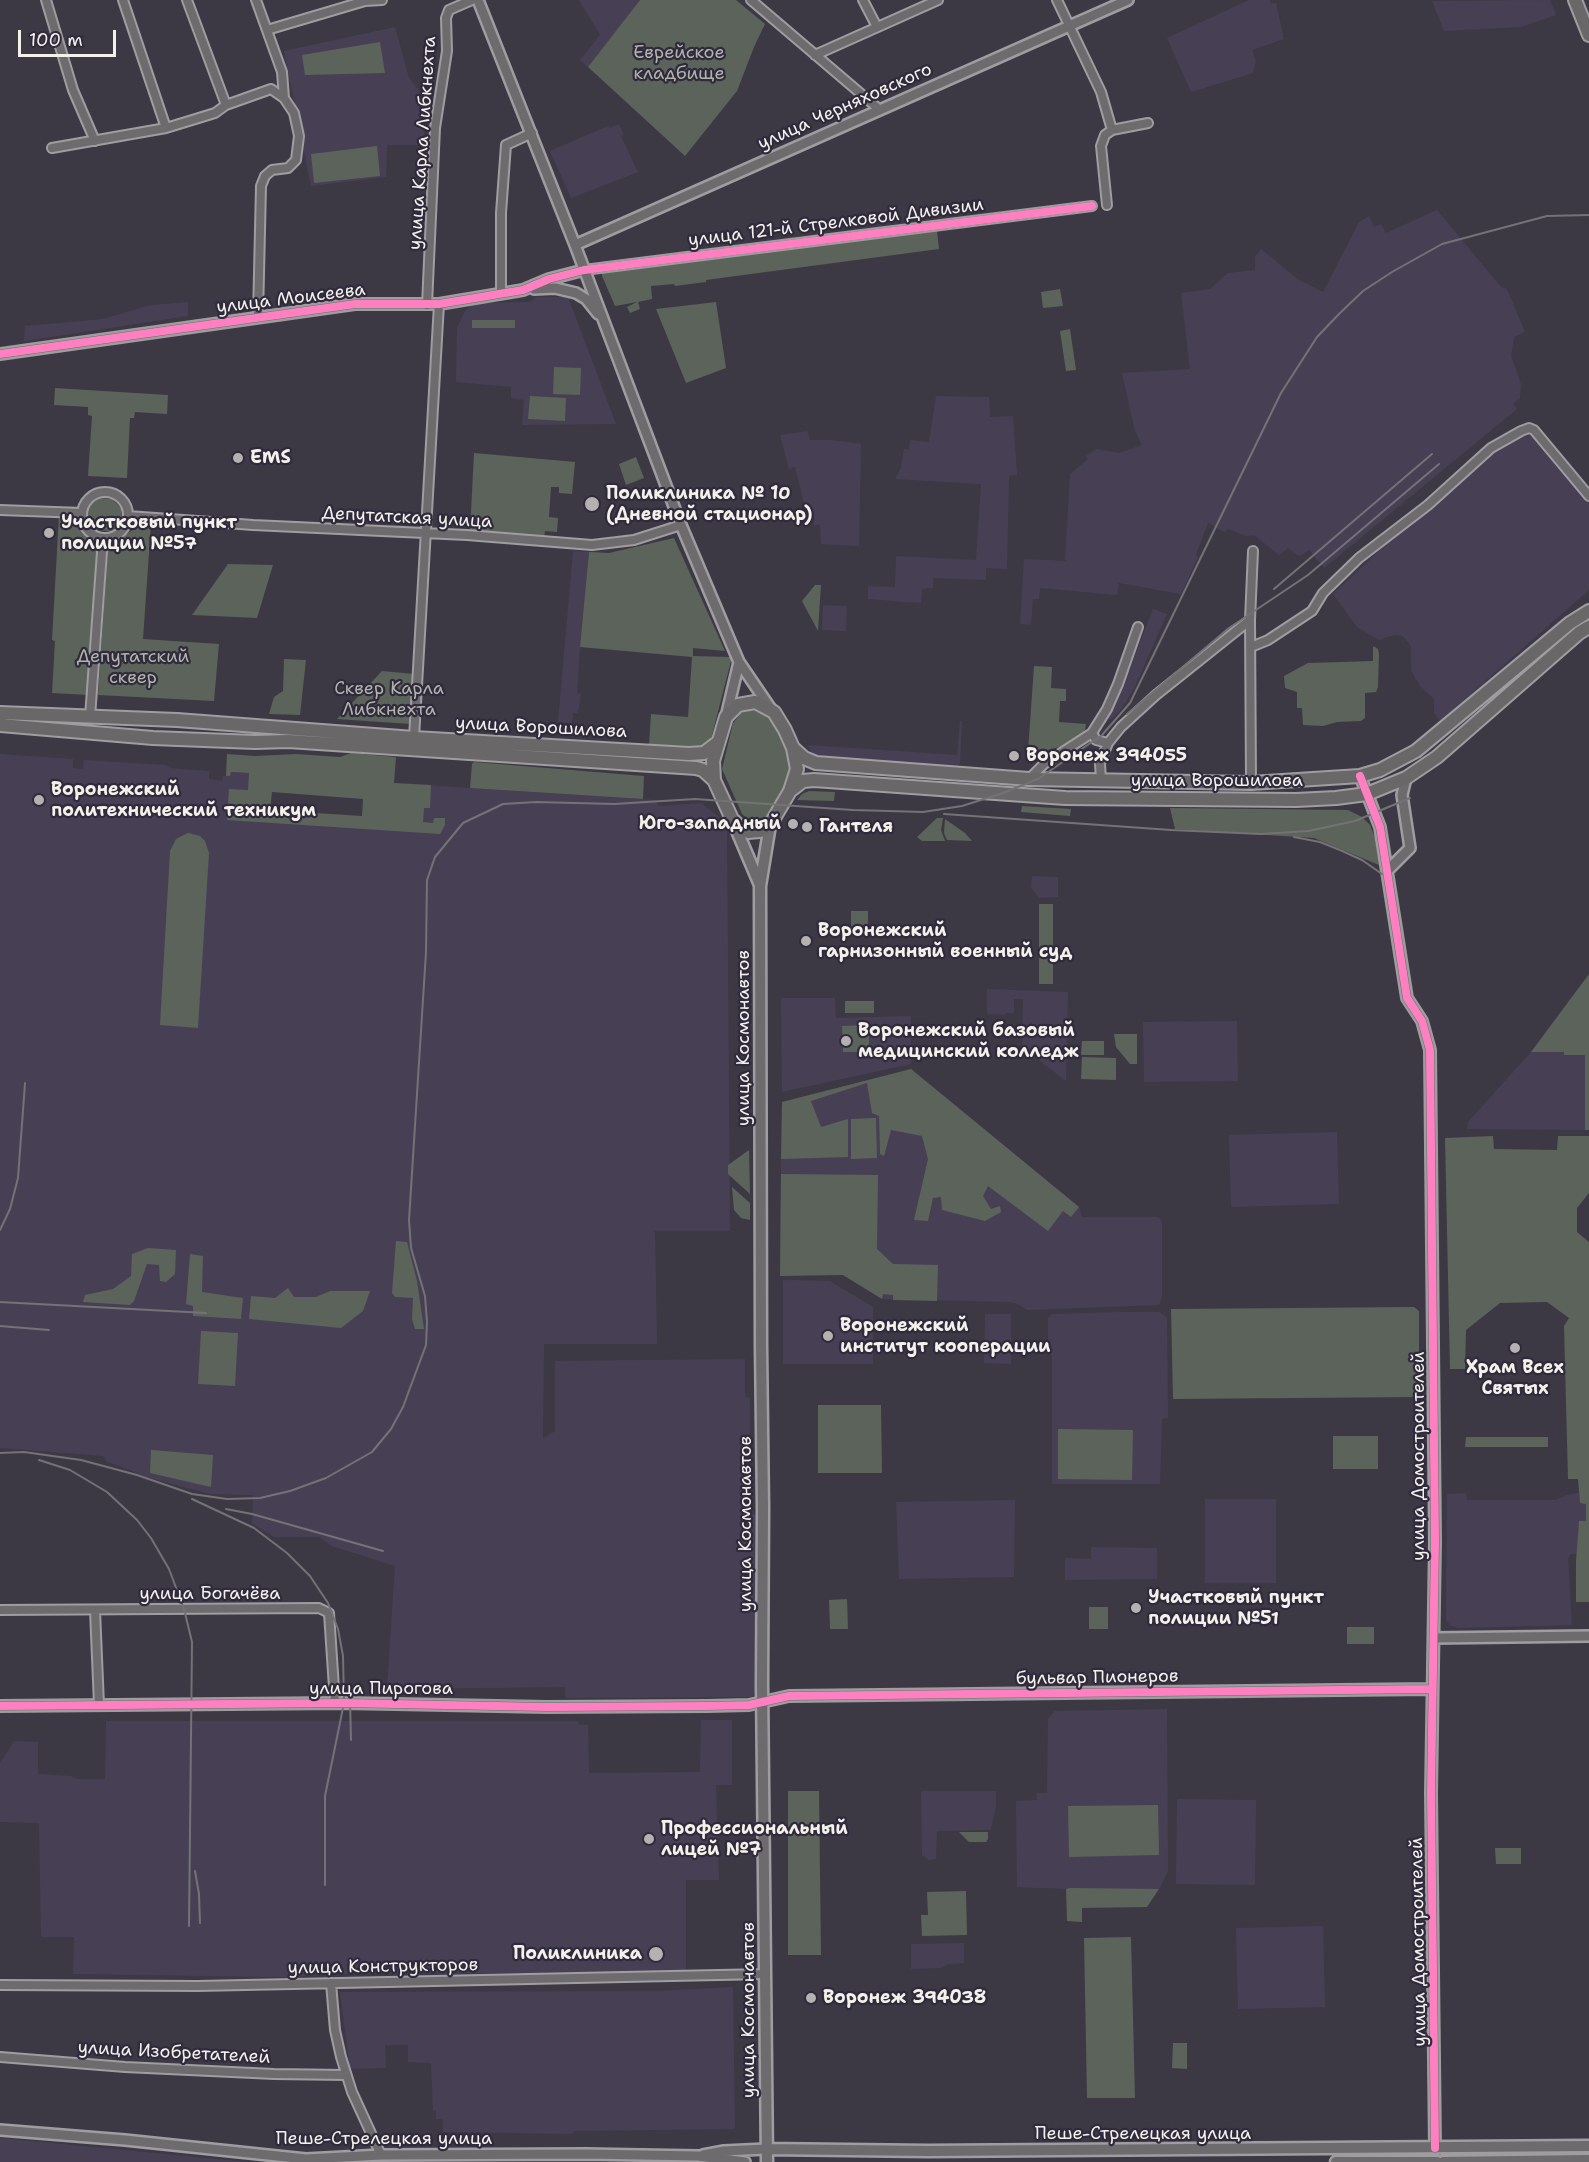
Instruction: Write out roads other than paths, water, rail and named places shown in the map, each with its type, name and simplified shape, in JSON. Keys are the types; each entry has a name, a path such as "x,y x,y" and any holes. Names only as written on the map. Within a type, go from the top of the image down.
{"main road":[{"path":"1575,0 1589,35"},
{"name":"улица Ворошилова","path":"793,748 804,758 816,764 1029,779 1251,783 1360,776 1380,770 1416,752 1570,623 1589,611"},
{"name":"улица Ворошилова","path":"790,790 803,781 814,780 1065,798 1296,800 1367,794 1406,778 1437,757 1579,633 1589,627"},
{"path":"755,702 774,712 793,748 797,769 790,790 770,825 760,831 748,832 732,819 714,780 713,761 726,717 738,705 755,702"},
{"name":"улица Ворошилова","path":"0,713 146,718 414,738 689,754 704,753 717,743"},
{"path":"146,718 146,737"},
{"name":"улица Ворошилова","path":"0,725 146,737 288,741 696,768 703,770 714,780"},
{"name":"улица Космонавтов","path":"732,819 760,886"},
{"name":"улица Космонавтов","path":"767,2162 762,1702 764,1509 761,1346 760,886 770,825"},
{"name":"Пеше-Стрелецкая улица","path":"766,2149 928,2151 1589,2146"},
{"path":"1443,2162 1589,2160"},
{"path":"1336,2162 1437,2162"}],"street":[{"path":"46,0 74,90 95,141"},
{"path":"123,0 166,128"},
{"path":"187,0 226,105"},
{"path":"256,0 282,72 284,98"},
{"path":"267,30 365,1 382,0"},
{"name":"улица Карла Либкнехта","path":"427,305 435,128 447,51 446,18 448,10 472,0"},
{"path":"478,0 532,133 681,525 739,662 774,712"},
{"path":"751,0 880,110"},
{"path":"863,0 877,27"},
{"path":"815,55 938,0"},
{"path":"1057,0 1116,129"},
{"name":"улица Черняховского","path":"575,245 1128,0"},
{"path":"52,148 166,128 215,113 226,105 271,89 284,98 294,113 298,149 293,165 272,170 265,176 261,186 258,317"},
{"path":"1107,205 1101,146 1105,135 1116,129 1148,123"},
{"path":"501,294 501,213 506,145 532,133"},
{"name":"улица 121-й Стрелковой Дивизии","path":"584,270 1092,206"},
{"name":"улица Моисеева","path":"0,354 355,304 439,304 523,290 549,279 584,270"},
{"path":"523,290 555,288 576,293 586,299 604,322"},
{"path":"414,738 439,304"},
{"path":"1251,647 1268,640 1312,610 1323,593 1359,558 1428,505 1491,448 1521,431 1534,430 1589,496"},
{"path":"107,492 124,502 128,516 123,529 118,534 103,538 86,527 82,513 93,496 107,492"},
{"path":"0,510 82,513"},
{"name":"Депутатская улица","path":"128,516 467,535 592,545 634,540 681,525"},
{"path":"90,717 103,538"},
{"path":"1251,783 1250,620 1253,551"},
{"path":"1101,781 1100,763 1108,743 1121,728 1156,695 1250,620"},
{"path":"1029,779 1044,764 1092,733 1107,709 1118,684 1138,627"},
{"path":"726,717 739,662"},
{"path":"1092,733 1096,740 1108,743"},
{"name":"улица Домостроителей","path":"1360,776 1380,827 1407,998 1422,1021 1430,1050 1434,1304 1434,1638 1431,1793 1435,1975 1435,2148"},
{"path":"1388,870 1410,848 1401,795 1406,778"},
{"name":"улица Богачёва","path":"0,1610 319,1608 330,1613 335,1703"},
{"path":"95,1610 99,1705"},
{"path":"1434,1638 1589,1636"},
{"name":"бульвар Пионеров","path":"762,1702 789,1696 1432,1689"},
{"name":"улица Пирогова","path":"0,1706 335,1703 569,1707 739,1706 762,1702"},
{"name":"улица Конструкторов","path":"0,1984 198,1986 766,1974"},
{"path":"330,1983 335,2030 351,2092 381,2155"},
{"name":"улица Изобретателей","path":"0,2057 125,2067 346,2075"},
{"name":"Пеше-Стрелецкая улица","path":"0,2130 125,2140 308,2161 381,2155 698,2156 745,2162"},
{"name":"Пеше-Стрелецкая улица","path":"698,2156 724,2151 766,2149"}],"railway":[{"path":"0,1453 24,1452 81,1460 137,1475 192,1494 227,1499 260,1498 290,1491 326,1478 372,1452 391,1429 403,1407 426,1345 425,1296 411,1248 409,1220 426,952 427,880 435,857 463,823 503,804 536,802 614,804 695,799 853,810 923,812 962,806 1038,779 1102,735 1130,703 1281,393 1317,337 1339,314 1363,291 1442,244 1547,216 1589,215"},
{"path":"1274,589 1432,454"},
{"path":"1127,714 1229,628 1308,575 1439,464"},
{"path":"944,814 1261,834 1308,831 1355,821 1410,798"},
{"path":"1294,837 1320,842 1340,850 1362,860 1382,874"},
{"path":"0,1230 10,1209 18,1178 25,1083"},
{"path":"0,1302 206,1313"},
{"path":"0,1326 49,1330"},
{"path":"39,1460 70,1470 107,1492 137,1520 151,1538 169,1569 184,1609 192,1642 189,1926"},
{"path":"192,1499 254,1528 287,1553 310,1576 328,1603 338,1629 343,1656 344,1703 325,1796 325,1885"},
{"path":"226,1509 252,1514 383,1551"},
{"path":"350,1701 351,1740"},
{"path":"195,1871 200,1923"}],"place":[{"name":"EMS","path":"238,458"},
{"name":"Поликлиника № 10 (Дневной стационар)","path":"592,504"},
{"name":"Участковый пункт полиции №57","path":"49,533"},
{"name":"Воронеж 394055","path":"1014,756"},
{"name":"Воронежский политехнический техникум","path":"39,800"},
{"name":"Юго-западный","path":"793,824"},
{"name":"Гантеля","path":"807,827"},
{"name":"Воронежский гарнизонный военный суд","path":"806,941"},
{"name":"Воронежский базовый медицинский колледж","path":"846,1041"},
{"name":"Воронежский институт кооперации","path":"828,1336"},
{"name":"Храм Всех Святых","path":"1515,1348"},
{"name":"Участковый пункт полиции №51","path":"1136,1608"},
{"name":"Профессиональный лицей №7","path":"649,1839"},
{"name":"Поликлиника","path":"656,1954"},
{"name":"Воронеж 394038","path":"811,1998"}],"park label":[{"name":"Еврейское кладбище","path":"679,63"},
{"name":"Депутатский сквер","path":"133,667"},
{"name":"Сквер Карла Либкнехта","path":"389,699"}]}
